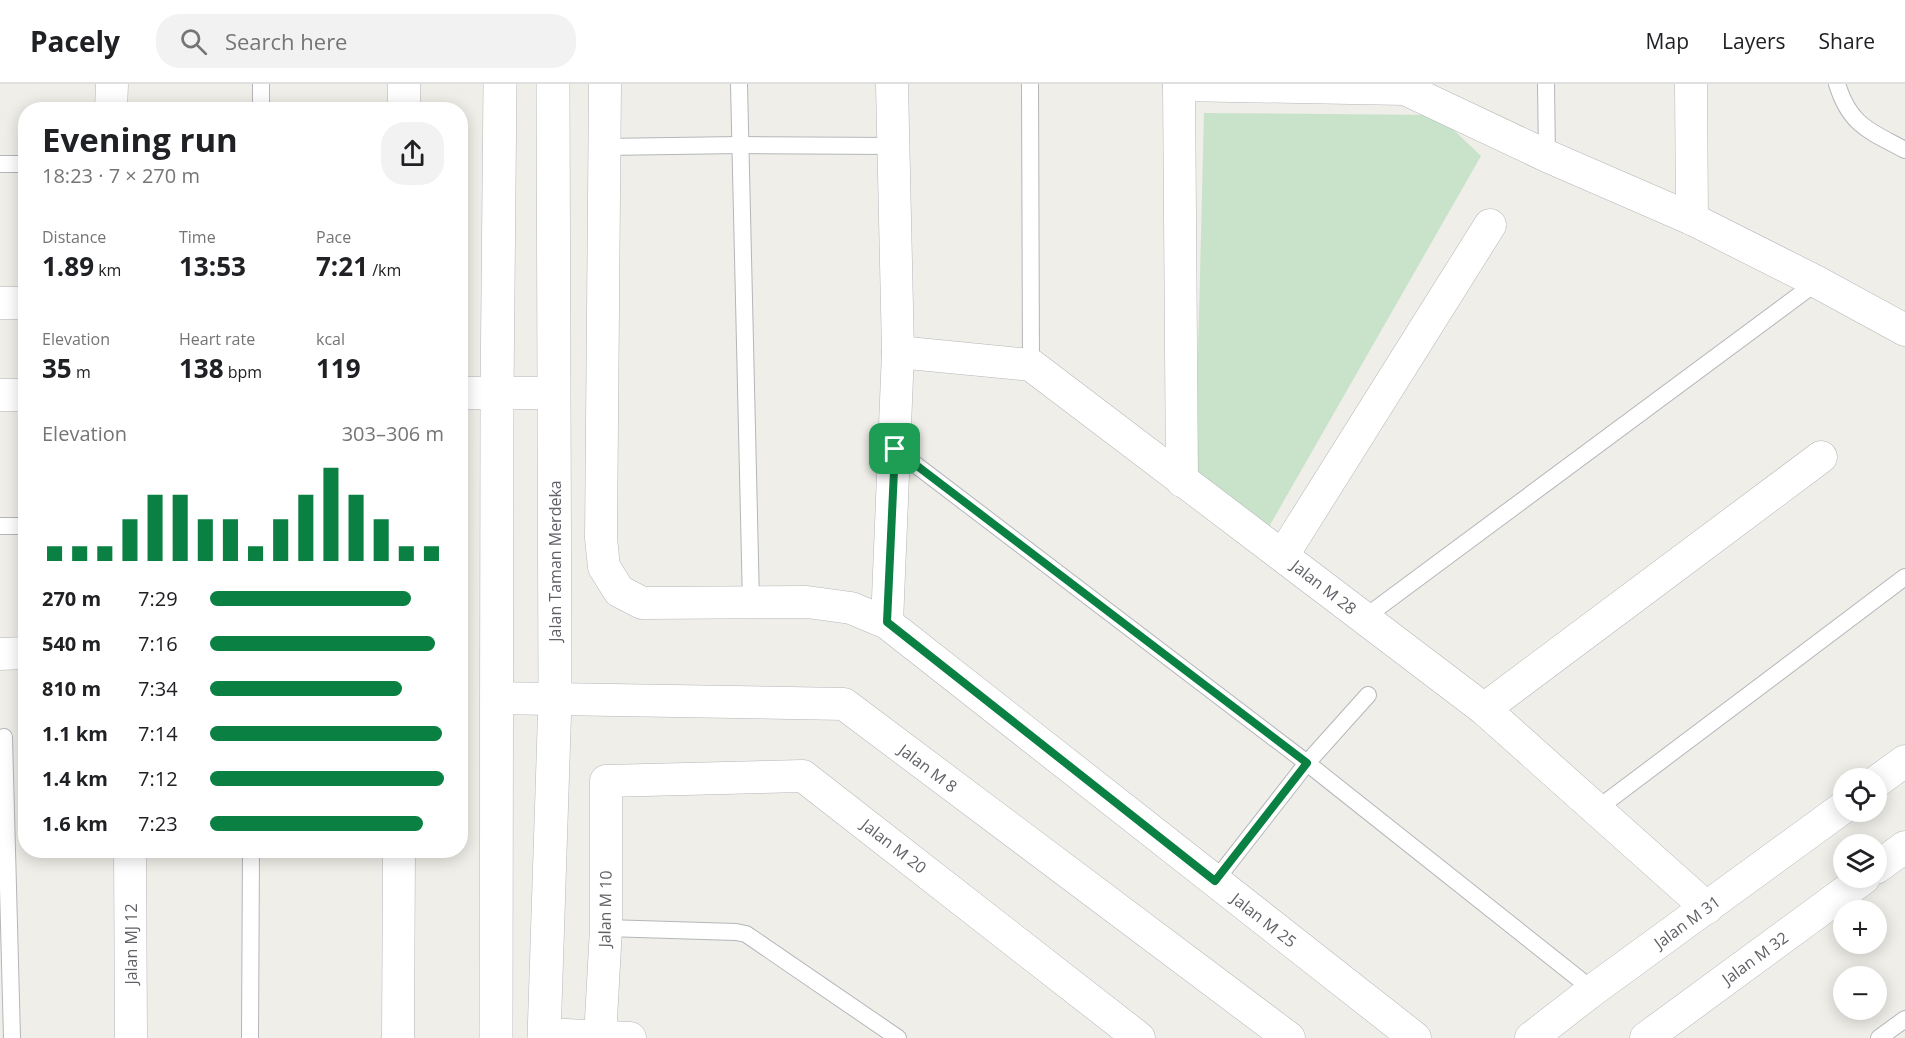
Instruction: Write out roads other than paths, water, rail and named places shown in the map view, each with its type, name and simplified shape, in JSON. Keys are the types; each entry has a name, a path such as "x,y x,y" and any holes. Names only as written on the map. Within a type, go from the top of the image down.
{"main road":[{"path":"496,1038 500,84"},
{"name":"Jalan Taman Merdeka","path":"544,1036 555,699 553,84"}],"street":[{"path":"111,102 112,84"},
{"path":"404,84 404,102"},
{"name":"Jalan M 25","path":"604,84 601,538 604,567 619,591 642,603 807,602 851,608 887,622 1415,1038"},
{"path":"887,622 898,352 892,84"},
{"path":"1691,84 1692,219"},
{"path":"1182,481 1179,85 1405,86 1547,156 1692,219 1817,282 1905,330"},
{"path":"1283,555 1490,225"},
{"path":"0,303 18,303"},
{"path":"898,352 1030,365"},
{"name":"Jalan M 28","path":"1030,365 1484,709 1707,908"},
{"path":"468,393 554,393"},
{"path":"0,395 18,394"},
{"path":"1484,709 1821,457"},
{"path":"0,654 18,653"},
{"name":"Jalan M 8","path":"498,698 844,704 1289,1038"},
{"path":"1887,774 1905,761"},
{"name":"Jalan M 20","path":"606,781 803,776 1139,1038"},
{"name":"Jalan M 10","path":"606,781 606,928 610,1037"},
{"name":"Jalan M 31","path":"1532,1038 1593,990 1833,815"},
{"path":"1887,860 1905,848"},
{"name":"Jalan MJ 12","path":"130,858 131,1038"},
{"path":"398,1038 399,858"},
{"name":"Jalan M 32","path":"1646,1038 1850,888"},
{"path":"544,1036 610,1037"}],"lane":[{"path":"261,84 261,102"},
{"path":"739,84 751,603"},
{"path":"1030,84 1030,365"},
{"path":"1546,84 1547,156"},
{"path":"1838,84 1843,103 1852,117 1867,129 1905,150"},
{"path":"604,147 892,146"},
{"path":"0,164 18,164"},
{"path":"1364,618 1817,282"},
{"path":"895,449 1307,763 1593,990"},
{"path":"0,526 18,526"},
{"path":"1597,809 1905,577"},
{"path":"1215,881 1307,763 1368,695"},
{"path":"4,737 12,1038"},
{"path":"250,1038 251,858"},
{"path":"606,928 746,934 898,1038"},
{"path":"1879,1038 1905,1019"}]}
